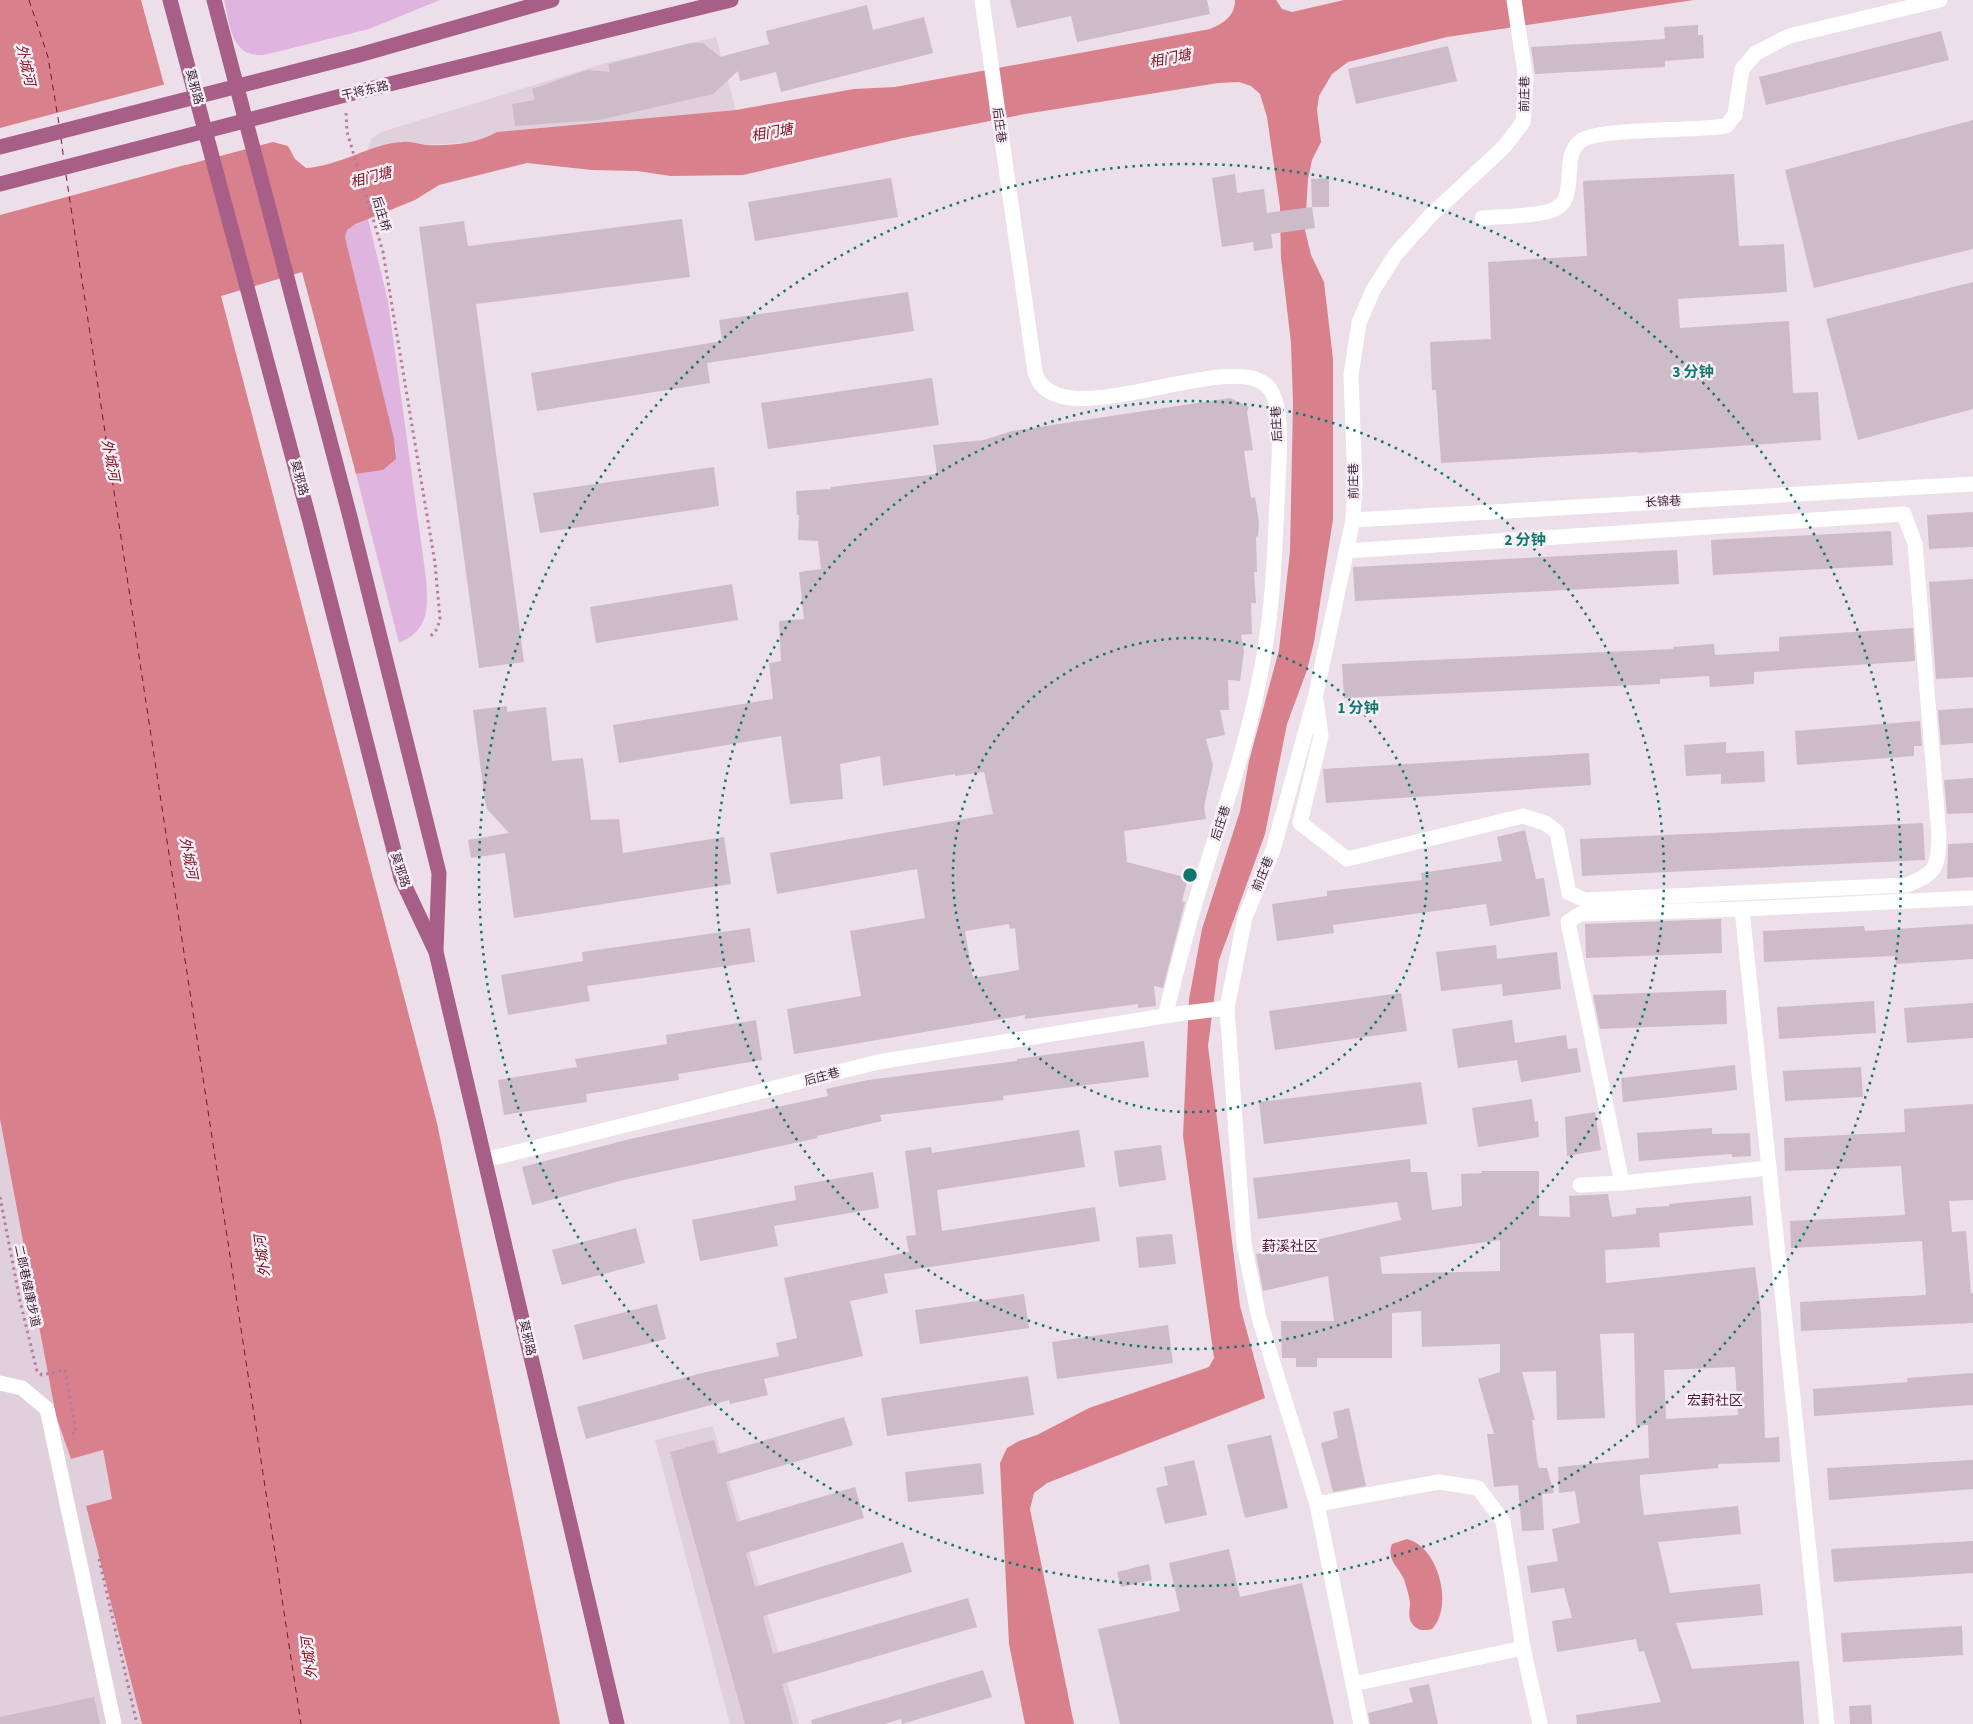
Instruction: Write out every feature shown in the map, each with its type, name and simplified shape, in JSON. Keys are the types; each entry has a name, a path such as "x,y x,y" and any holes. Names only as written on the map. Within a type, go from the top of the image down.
{"main road":[{"name":"莫邪路","path":"170,0 310,522 401,878 436,952 617,1724"},
{"name":"莫邪路","path":"214,0 350,517 439,873 436,952"},
{"path":"0,147 359,55 552,0"},
{"name":"干将东路","path":"0,184 732,0"}],"street":[{"name":"后庄巷","path":"982,0 1035,372 1039,383 1046,391 1058,397 1086,399 1198,381 1247,376 1269,387 1276,401 1279,455 1275,555 1270,615 1263,662 1233,783 1195,904 1171,1015"},
{"name":"前庄巷","path":"1361,1724 1317,1504 1259,1318 1244,1244 1227,1008 1245,917 1272,850 1316,694 1353,520 1355,485 1351,375 1359,323 1383,272 1401,248 1430,216 1504,147 1523,122 1526,80 1514,0"},
{"path":"1482,218 1552,211 1563,202 1568,194 1572,151 1582,140 1599,134 1704,130 1726,126 1735,115 1742,69 1756,52 1789,36 1940,0"},
{"name":"长锦巷","path":"1353,520 1973,484"},
{"path":"1316,694 1321,736 1300,823 1347,859 1523,816 1544,823 1557,832 1569,893 1585,900 1907,885 1927,877 1938,860 1939,836 1915,544 1904,514 1346,551"},
{"path":"1622,1183 1568,922 1580,914 1742,910 1973,898"},
{"path":"1742,910 1827,1724"},
{"name":"后庄巷","path":"485,1160 878,1062 1171,1015 1227,1008"},
{"path":"1580,1185 1622,1183 1769,1168"},
{"path":"0,1383 22,1388 47,1409 114,1724"},
{"path":"1317,1504 1439,1482 1478,1488 1503,1521 1523,1648 1540,1724"},
{"path":"1354,1684 1523,1648"}],"path":[{"name":"后庄桥","path":"346,122 383,252 435,563 440,619 437,629 430,637"},
{"name":"二郎巷健康步道","path":"0,1197 37,1371 42,1375 65,1370 76,1433 70,1434 72,1443"},
{"path":"98,1557 137,1724"}],"shaded area":[{"path":"224,0 440,0 369,29 264,55 244,51 238,45 231,29"},
{"path":"716,37 736,110 497,132 482,141 462,143 426,145 403,142 367,152 371,139 381,132 606,63"},
{"path":"368,219 388,301 426,578 427,608 422,624 409,638 399,643 356,474 383,470 396,451 345,237 347,229"},
{"path":"0,1119 56,1416 71,1459 103,1450 112,1499 86,1507 142,1724 0,1724"},
{"path":"713,1426 799,1724 730,1724 655,1440"}],"water":[{"path":"0,0 141,0 186,165 273,142 288,146 295,159 306,168 331,163 391,143 411,142 426,145 444,145 472,142 497,132 736,110 854,89 895,87 1210,29 1231,15 1235,0 1276,0 1282,9 1292,12 1344,0 1694,0 1447,37 1348,62 1332,74 1319,96 1317,110 1321,142 1312,160 1308,179 1305,230 1311,255 1324,282 1333,359 1333,519 1314,642 1307,670 1287,724 1265,834 1219,960 1208,1046 1240,1306 1265,1398 1047,1483 1034,1493 1030,1509 1074,1724 1025,1724 1009,1644 1000,1463 1007,1448 1019,1441 1037,1435 1089,1408 1209,1367 1214,1358 1183,1136 1189,999 1202,929 1240,811 1249,761 1279,650 1290,551 1293,403 1291,343 1281,258 1280,207 1267,117 1260,94 1251,86 1239,82 1218,83 1025,114 903,138 743,175 671,176 637,171 592,170 527,163 439,185 415,200 356,224 347,230 345,237 394,439 396,459 383,470 356,474 302,272 221,296 437,1123 560,1724 142,1724 86,1506 112,1499 103,1450 71,1459 56,1416 0,1119"},
{"path":"1407,1539 1418,1544 1428,1553 1440,1579 1442,1607 1439,1619 1432,1629 1420,1630 1411,1622 1409,1615 1410,1600 1404,1579 1390,1554 1392,1544"}],"pier":[{"path":"166,84 188,162 272,139 277,140 0,215 0,128"}],"building":[{"path":"1010,0 1207,0 1210,14 1077,42 1071,16 1017,28"},
{"path":"867,5 873,30 924,17 933,53 781,92 776,72 740,81 738,71 713,94 599,120 515,126 512,104 535,100 532,89 587,70 610,72 608,64 691,43 703,43 720,57 769,44 766,31"},
{"path":"1698,25 1698,35 1703,35 1704,58 1665,61 1665,67 1535,74 1531,47 1665,39 1664,27"},
{"path":"1941,31 1949,60 1766,105 1759,77"},
{"path":"1448,46 1457,81 1356,104 1348,69"},
{"path":"1973,120 1973,249 1814,288 1785,170"},
{"path":"1235,174 1237,193 1264,189 1267,213 1312,207 1315,228 1271,234 1273,248 1254,251 1253,242 1222,247 1212,178"},
{"path":"1734,174 1739,246 1784,244 1787,292 1678,299 1680,328 1789,321 1793,393 1818,392 1821,440 1638,453 1441,463 1436,390 1432,390 1430,342 1491,339 1488,262 1587,256 1583,181"},
{"path":"891,178 898,217 755,241 748,202"},
{"path":"1329,178 1329,207 1312,207 1311,179"},
{"path":"682,219 690,277 476,304 524,662 479,668 419,227 464,221 468,246"},
{"path":"1973,282 1973,409 1858,440 1826,319"},
{"path":"908,292 914,331 707,363 710,383 537,411 531,373 722,341 719,320"},
{"path":"932,378 939,425 768,449 761,403"},
{"path":"1230,398 1249,407 1247,412 1253,450 1244,451 1251,498 1255,497 1259,523 1258,536 1256,537 1257,572 1254,572 1256,603 1251,603 1252,634 1241,635 1244,651 1240,681 1228,680 1229,710 1220,710 1225,735 1206,739 1213,765 1204,807 1206,819 1124,831 1127,862 1188,878 1182,901 1185,902 1163,988 1154,986 1156,1006 1138,1008 1138,1004 1025,1019 1025,1015 794,1054 787,1009 861,996 850,931 925,918 917,869 777,894 770,853 993,814 984,772 955,776 955,774 883,786 880,756 840,764 843,799 790,804 781,736 619,763 613,725 773,699 769,663 781,661 779,621 804,619 799,572 821,569 818,541 798,540 799,515 797,515 796,491 831,489 831,487 937,474 933,445 984,440 1012,431","holes":["1009,924 1010,929 1015,928 1019,970 973,978 965,931"]},
{"path":"714,467 719,506 540,533 533,493"},
{"path":"1973,512 1973,547 1929,549 1927,515"},
{"path":"1891,531 1893,565 1713,575 1711,540"},
{"path":"1677,550 1679,584 1355,601 1353,567"},
{"path":"1973,579 1973,677 1936,679 1929,582"},
{"path":"732,584 738,620 596,643 590,607"},
{"path":"1913,628 1915,661 1754,672 1754,684 1710,687 1709,676 1660,679 1660,684 1344,698 1342,664 1673,649 1673,647 1714,644 1715,655 1779,651 1779,637"},
{"path":"507,706 507,712 546,707 552,761 583,758 591,820 619,819 623,853 724,837 731,884 514,918 505,853 471,858 468,840 509,833 487,809 473,710"},
{"path":"1973,708 1973,743 1941,745 1938,710"},
{"path":"1920,721 1922,746 1914,746 1914,756 1797,765 1795,731"},
{"path":"1726,742 1726,753 1764,751 1765,782 1721,784 1721,774 1686,776 1684,745"},
{"path":"1589,753 1591,785 1326,803 1323,769"},
{"path":"1973,778 1973,813 1947,814 1944,780"},
{"path":"1923,823 1925,860 1582,876 1580,839"},
{"path":"1525,830 1536,879 1544,878 1550,916 1490,926 1486,904 1333,925 1334,933 1277,941 1272,904 1327,896 1327,891 1422,880 1421,873 1502,861 1497,837"},
{"path":"1973,843 1973,877 1947,879 1948,844"},
{"path":"1721,919 1722,953 1586,958 1585,924"},
{"path":"1973,924 1973,959 1896,964 1895,956 1764,962 1763,931 1864,926 1865,931"},
{"path":"750,928 755,962 587,986 590,1001 508,1015 501,975 583,961 582,952"},
{"path":"1496,945 1497,959 1557,952 1561,989 1503,996 1502,984 1441,991 1436,952"},
{"path":"1726,990 1727,1024 1600,1029 1593,995"},
{"path":"1401,993 1407,1031 1275,1050 1269,1011"},
{"path":"1874,1001 1876,1033 1779,1039 1777,1007"},
{"path":"1973,1003 1973,1038 1907,1043 1904,1008"},
{"path":"756,1020 762,1060 678,1074 679,1080 586,1094 587,1102 504,1115 498,1080 577,1067 575,1059 667,1044 666,1035"},
{"path":"1512,1020 1515,1043 1566,1035 1568,1049 1577,1048 1581,1072 1521,1082 1517,1060 1458,1068 1452,1029"},
{"path":"1144,1041 1149,1077 1003,1096 1004,1100 880,1115 882,1121 817,1136 818,1138 623,1180 532,1205 522,1167 630,1139 828,1096 826,1089 868,1080 1017,1061 1017,1059"},
{"path":"1735,1065 1737,1090 1623,1102 1621,1078"},
{"path":"1861,1067 1863,1097 1785,1101 1783,1071"},
{"path":"1421,1082 1427,1124 1264,1144 1259,1102"},
{"path":"1532,1099 1535,1122 1538,1121 1539,1137 1478,1147 1472,1108"},
{"path":"1973,1104 1973,1200 1949,1201 1952,1232 1966,1231 1971,1293 1973,1293 1973,1323 1801,1331 1800,1302 1926,1295 1922,1241 1791,1248 1790,1221 1905,1215 1901,1166 1785,1171 1784,1138 1905,1132 1904,1109"},
{"path":"1595,1112 1601,1150 1567,1156 1565,1117"},
{"path":"1712,1128 1712,1134 1750,1133 1751,1156 1732,1157 1732,1154 1639,1161 1637,1133"},
{"path":"1079,1130 1085,1167 937,1190 942,1231 1095,1207 1100,1241 884,1274 888,1293 850,1301 863,1356 764,1379 768,1395 730,1404 729,1400 586,1439 577,1407 702,1373 779,1356 776,1343 797,1338 784,1278 909,1252 906,1236 916,1235 905,1151 931,1147 932,1153"},
{"path":"1161,1145 1166,1180 1119,1187 1114,1151"},
{"path":"1410,1159 1411,1172 1427,1172 1432,1210 1462,1206 1461,1174 1482,1173 1481,1171 1539,1171 1539,1216 1570,1217 1569,1196 1608,1194 1612,1217 1636,1214 1636,1208 1751,1196 1753,1225 1659,1233 1660,1247 1605,1250 1606,1283 1755,1267 1761,1313 1765,1438 1779,1437 1780,1462 1718,1464 1718,1468 1640,1475 1640,1485 1644,1515 1738,1506 1741,1534 1658,1542 1670,1593 1760,1584 1763,1615 1676,1623 1692,1669 1799,1661 1804,1724 1577,1724 1576,1715 1661,1702 1644,1651 1639,1652 1636,1639 1557,1652 1552,1621 1572,1618 1564,1588 1531,1593 1527,1566 1558,1561 1552,1529 1580,1523 1575,1491 1559,1493 1558,1467 1649,1458 1648,1425 1636,1426 1634,1333 1600,1334 1605,1418 1557,1420 1556,1371 1522,1372 1535,1420 1532,1420 1539,1468 1547,1468 1554,1493 1542,1494 1544,1530 1522,1531 1518,1485 1494,1487 1487,1434 1494,1434 1478,1379 1500,1372 1500,1344 1422,1347 1421,1311 1392,1313 1392,1358 1317,1358 1317,1367 1296,1367 1296,1358 1282,1358 1281,1321 1334,1321 1328,1276 1263,1291 1256,1254 1401,1220 1397,1202 1258,1219 1253,1178","holes":["1500,1240 1500,1271 1382,1274 1380,1257","1735,1367 1738,1415 1666,1419 1664,1370"]},
{"path":"873,1172 879,1208 774,1226 778,1246 700,1261 692,1220 796,1200 794,1186"},
{"path":"636,1228 645,1263 562,1285 552,1250"},
{"path":"1172,1234 1176,1264 1139,1268 1136,1237"},
{"path":"1024,1294 1029,1328 920,1344 915,1310"},
{"path":"657,1304 666,1339 583,1360 574,1325"},
{"path":"1168,1325 1173,1363 1057,1379 1052,1342"},
{"path":"1973,1373 1973,1405 1814,1416 1813,1389 1908,1382 1907,1378"},
{"path":"1028,1376 1034,1415 887,1436 881,1398"},
{"path":"1349,1408 1366,1486 1333,1492 1321,1443 1338,1438 1333,1412"},
{"path":"844,1417 853,1445 726,1482 737,1522 855,1487 864,1518 746,1553 755,1587 903,1542 912,1572 763,1616 773,1654 968,1598 977,1627 782,1684 793,1724 745,1724 670,1452 714,1440 718,1454"},
{"path":"1271,1435 1288,1508 1245,1518 1227,1445"},
{"path":"1194,1460 1207,1515 1165,1524 1156,1488 1168,1485 1164,1467"},
{"path":"1973,1460 1973,1489 1829,1500 1827,1468"},
{"path":"981,1463 984,1494 908,1502 905,1472"},
{"path":"1973,1541 1973,1573 1834,1582 1831,1549"},
{"path":"1229,1549 1240,1597 1302,1583 1334,1724 1120,1724 1098,1629 1180,1611 1169,1563"},
{"path":"1149,1564 1152,1580 1121,1587 1117,1572"},
{"path":"1962,1626 1963,1655 1843,1662 1841,1633"},
{"path":"983,1670 992,1697 902,1724 901,1719 885,1724 812,1724 811,1720"},
{"path":"1429,1684 1438,1724 1370,1724 1368,1713 1413,1702 1409,1688"},
{"path":"94,1697 100,1724 0,1724 0,1717"},
{"path":"1871,1705 1872,1724 1850,1724 1849,1706"}],"ferry route":[{"path":"29,0 48,57 59,124"},
{"path":"61,138 64,161"},
{"path":"66,175 301,1724"}],"district":[{"name":"葑溪社区","path":"1290,1247"},
{"name":"宏葑社区","path":"1715,1401"}],"water label":[{"name":"相门塘","path":"1170,59"},
{"name":"外城河","path":"25,65"},
{"name":"相门塘","path":"772,133"},
{"name":"相门塘","path":"371,178"},
{"name":"外城河","path":"110,460"},
{"name":"外城河","path":"188,858"},
{"name":"外城河","path":"263,1256"},
{"name":"外城河","path":"310,1658"}]}
